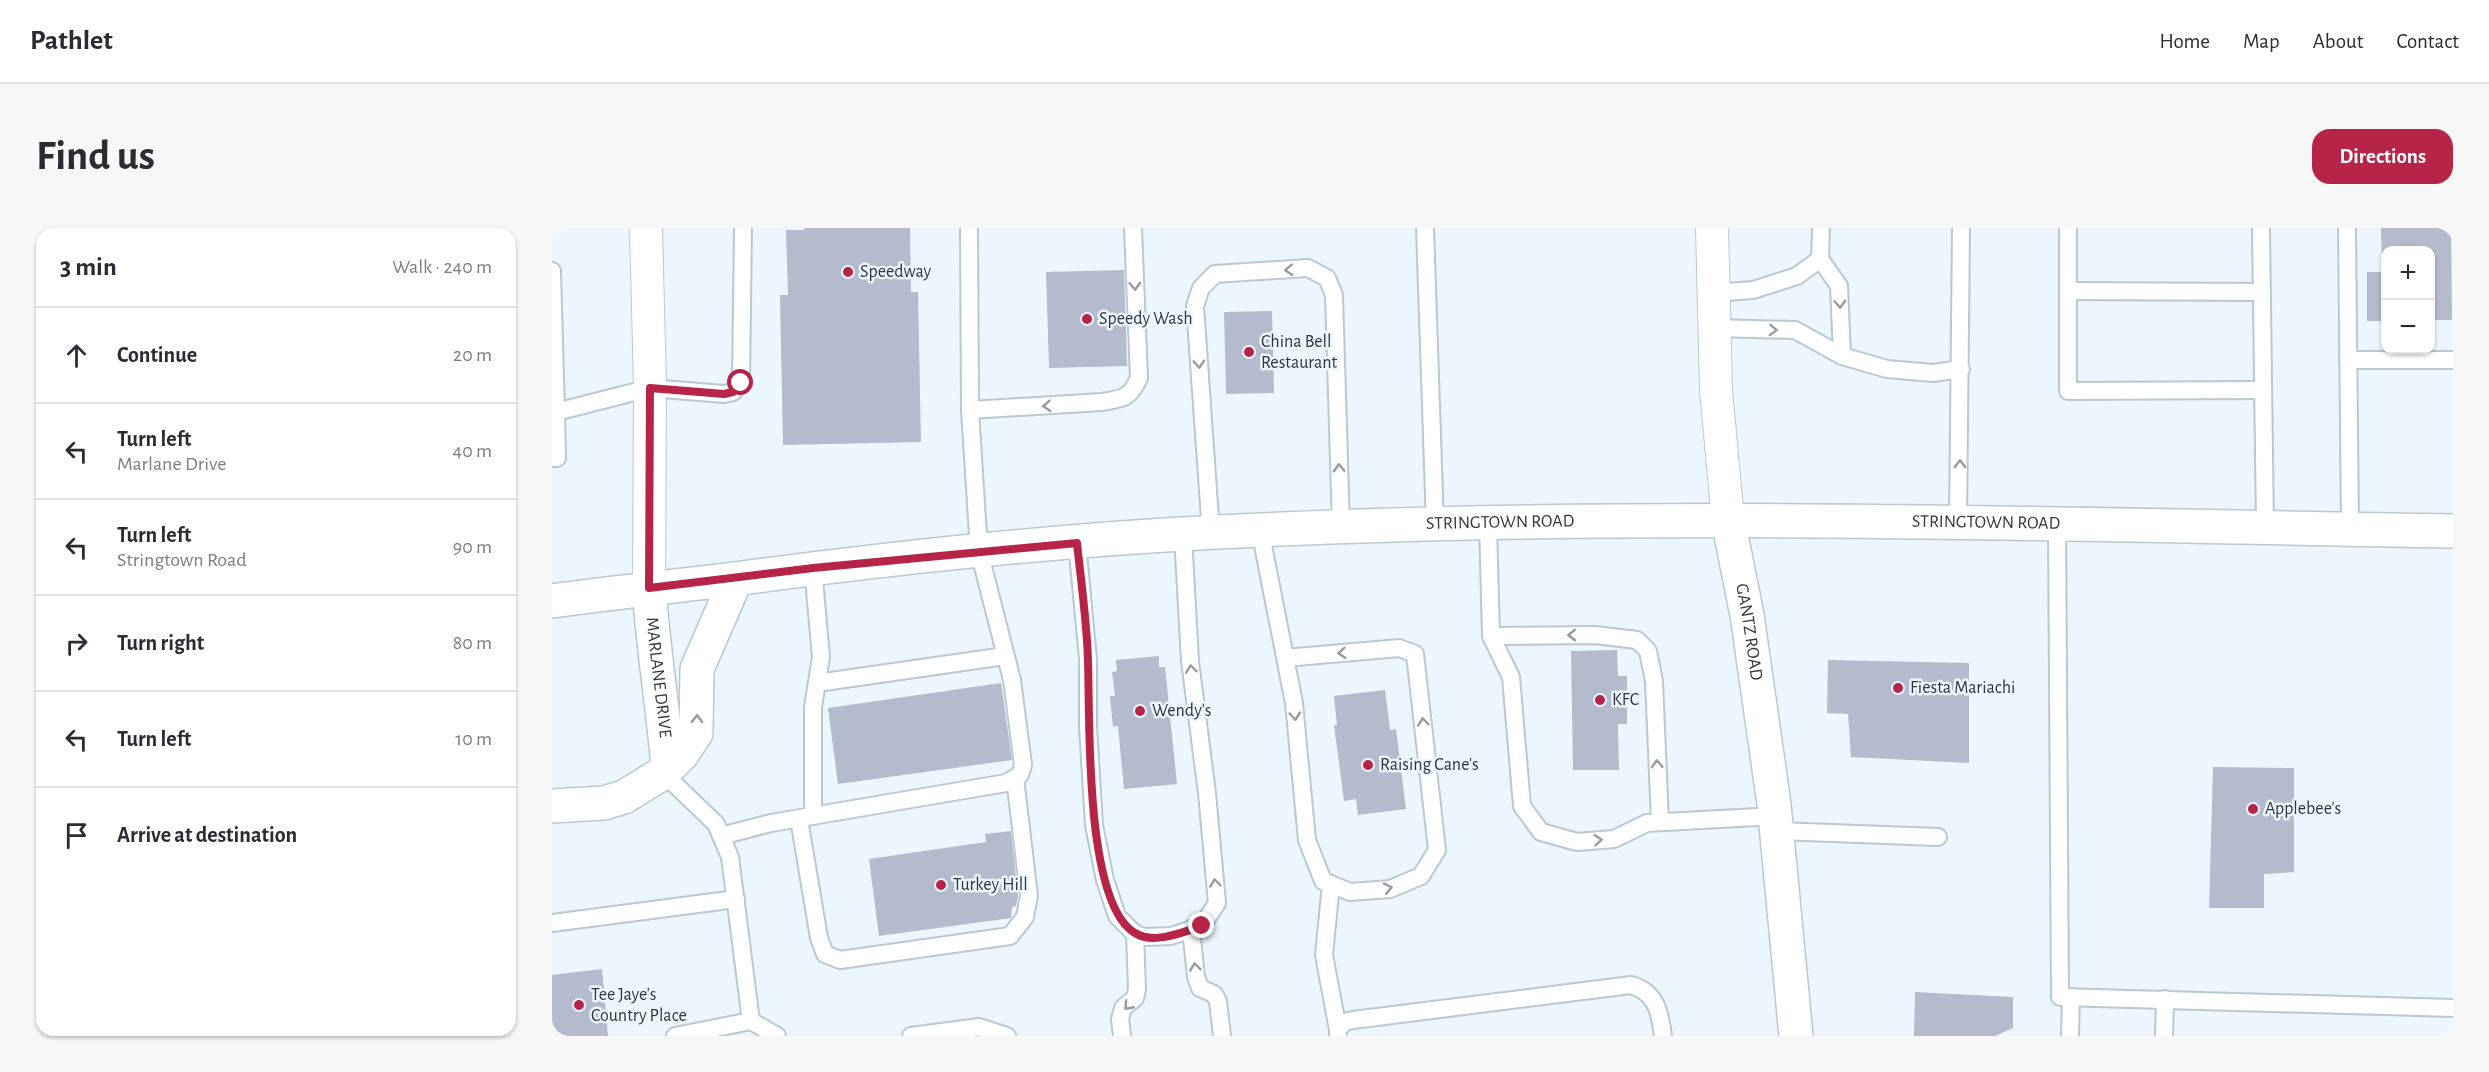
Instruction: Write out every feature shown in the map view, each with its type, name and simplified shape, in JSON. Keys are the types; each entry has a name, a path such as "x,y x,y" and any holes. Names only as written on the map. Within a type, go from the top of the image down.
{"main road":[{"name":"STRINGTOWN ROAD","path":"552,601 813,568 979,551 1197,534 1341,527 1728,520 2453,531"},
{"name":"GANTZ ROAD","path":"1728,520 1747,615 1776,823 1796,1036"},
{"name":"MARLANE DRIVE","path":"552,806 604,802 624,797 666,770 682,754 696,733 697,669 736,579"},
{"name":"MARLANE DRIVE","path":"649,588 657,677 664,711 666,770"}],"street":[{"name":"MARLANE DRIVE","path":"646,228 650,388 649,588"},
{"name":"GANTZ ROAD","path":"1712,228 1716,390 1728,520"}],"lane":[{"path":"556,412 650,388 724,394 733,392 741,383 743,228"},
{"path":"721,836 806,817 1006,783 1020,775 1023,765 1012,680 979,551 970,410 969,228"},
{"path":"970,410 1102,402 1123,399 1132,392 1139,378 1133,228"},
{"path":"1425,228 1435,525"},
{"path":"1821,228 1820,258 1839,286 1842,356"},
{"path":"1952,228 1961,258"},
{"path":"1958,523 1961,228"},
{"path":"2068,228 2068,391 2263,390"},
{"path":"2261,228 2265,528"},
{"path":"2347,228 2350,529"},
{"path":"1713,293 1753,290 1797,276 1820,258"},
{"path":"1077,543 1088,659 1088,727 1094,825 1105,880 1117,916 1135,933 1145,937 1171,936 1202,926 1217,903 1190,661 1197,534 1195,306 1201,288 1215,274 1308,268 1327,278 1334,295 1341,527"},
{"path":"552,271 557,458 552,458"},
{"path":"2068,291 2262,291"},
{"path":"1714,328 1795,330 1842,356 1887,369 1933,373 1961,369"},
{"path":"2348,360 2453,360"},
{"path":"1488,524 1491,636 1511,677 1522,806 1541,832 1577,842 1614,839 1647,823 1776,823 1938,837"},
{"path":"2057,525 2060,997 2453,1008"},
{"path":"1260,530 1285,658 1294,703 1307,840 1323,881 1350,892 1390,889 1421,876 1437,850 1415,654 1399,648 1285,658"},
{"path":"813,568 821,657 813,707 806,817 819,938 825,954 840,960 1010,936 1025,916 1029,896 1015,778"},
{"path":"1491,636 1595,635 1637,639 1648,651 1654,681 1660,822"},
{"path":"817,683 1005,656"},
{"path":"666,770 717,824 730,857 751,1021"},
{"path":"1331,885 1324,955 1338,1033"},
{"path":"552,923 736,899"},
{"path":"1191,929 1196,977 1200,988 1214,994 1218,1001 1222,1036"},
{"path":"1122,1036 1120,1019 1123,1008 1135,998 1137,989 1135,933"},
{"path":"1338,1033 1344,1022 1353,1020 1631,985 1643,989 1653,999 1661,1020 1663,1036"},
{"path":"2070,1036 2071,997"},
{"path":"2164,1036 2165,999"},
{"path":"675,1036 751,1021 777,1036"},
{"path":"911,1036 979,1027 1007,1036"}],"building":[{"path":"804,228 910,228 911,292 918,292 921,442 783,445 780,295 788,295 786,230 804,230"},
{"path":"2381,228 2451,228 2452,320 2435,320 2435,246 2381,246"},
{"name":"Speedy Wash","path":"1124,270 1127,366 1049,368 1046,272"},
{"path":"2367,272 2381,272 2381,321 2367,321"},
{"name":"China Bell Restaurant","path":"1272,311 1274,393 1226,394 1224,312"},
{"name":"KFC","path":"1617,650 1618,676 1627,676 1627,724 1618,724 1619,770 1573,770 1571,651"},
{"name":"Wendy's","path":"1159,656 1159,667 1165,667 1177,784 1124,789 1118,726 1113,727 1110,696 1115,696 1112,672 1117,671 1116,660"},
{"name":"Fiesta Mariachi","path":"1828,660 1969,663 1969,763 1851,757 1848,714 1827,713"},
{"path":"1001,683 1012,760 838,784 828,708"},
{"name":"Raising Cane's","path":"1385,690 1390,730 1396,729 1406,809 1358,815 1356,799 1344,801 1334,725 1337,725 1334,696"},
{"name":"Applebee's","path":"2213,767 2294,768 2294,872 2264,874 2264,908 2209,908"},
{"path":"1011,831 1018,896 1016,906 1012,907 1011,918 879,936 869,859 986,842 985,834"},
{"name":"Tee Jaye's Country Place","path":"602,969 608,1036 552,1036 552,975"},
{"path":"1915,992 2013,997 2013,1028 1995,1036 1914,1036"}],"place":[{"name":"Speedway","path":"848,272"},
{"name":"Speedy Wash","path":"1087,319"},
{"name":"China Bell Restaurant","path":"1249,352"},
{"name":"Fiesta Mariachi","path":"1898,688"},
{"name":"KFC","path":"1600,700"},
{"name":"Wendy's","path":"1140,711"},
{"name":"Raising Cane's","path":"1368,765"},
{"name":"Applebee's","path":"2253,809"},
{"name":"Turkey Hill","path":"941,885"},
{"name":"Tee Jaye's Country Place","path":"579,1005"}],"route":[{"path":"741,383 733,392 724,394 650,388 649,588 813,568 1077,543 1088,659 1088,727 1094,825 1105,880 1117,916 1135,933 1145,937 1171,936 1202,926"}]}
